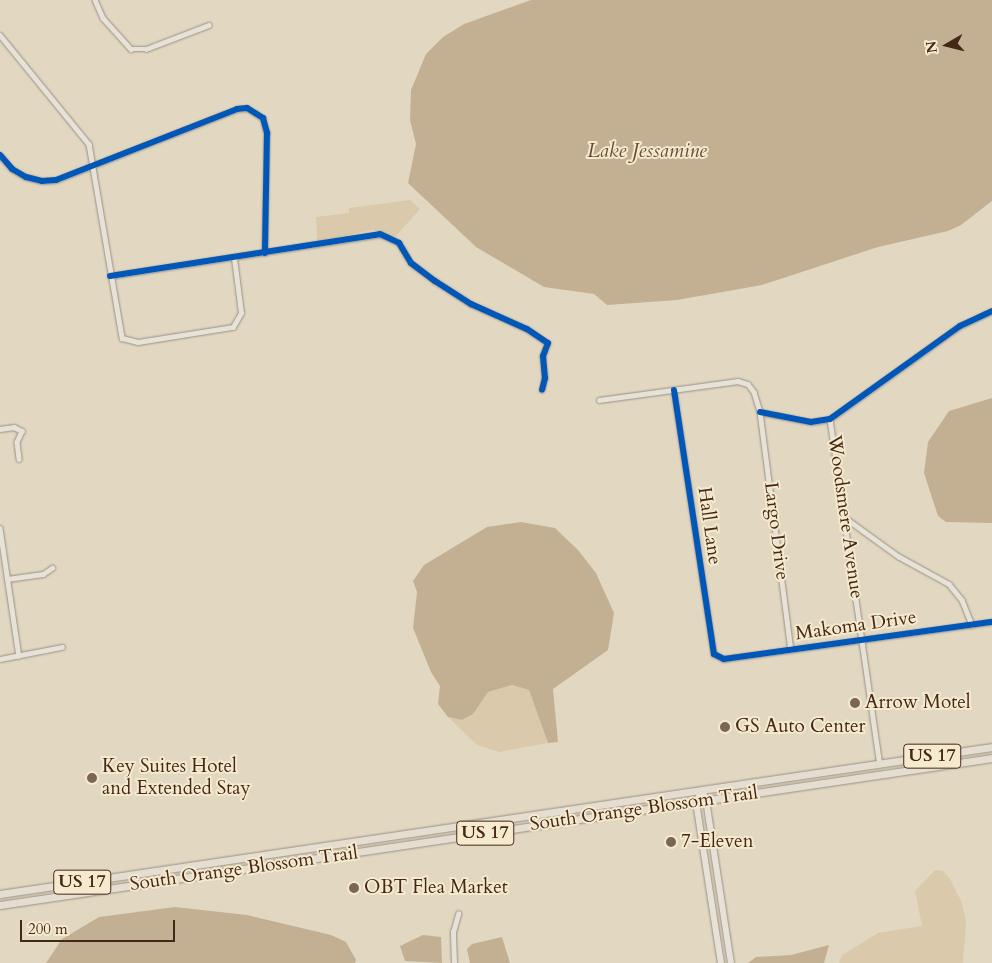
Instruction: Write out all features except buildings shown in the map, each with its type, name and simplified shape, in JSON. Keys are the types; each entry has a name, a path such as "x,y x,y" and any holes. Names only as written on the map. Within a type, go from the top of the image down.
{"main road":[{"name":"South Orange Blossom Trail","path":"0,894 992,747"},
{"path":"971,761 983,748"},
{"name":"South Orange Blossom Trail","path":"0,905 992,758"},
{"path":"702,790 706,800 731,963"},
{"path":"702,790 696,802 722,963"},
{"path":"445,839 452,830 463,826"},
{"path":"338,855 356,841"},
{"path":"144,884 151,875 164,870"},
{"path":"111,889 123,884 130,875"}],"street":[{"path":"95,0 103,18 123,43 138,50 209,25"},
{"path":"0,35 82,133 89,144 118,329 122,338 138,342 233,327 241,313 234,258"},
{"path":"0,155 12,169 42,181 56,180 237,109 256,112 263,118 267,132 265,253"},
{"path":"110,276 265,253 369,233 390,238 399,244 411,263 435,282 548,343 543,356 545,378 542,390"},
{"path":"760,412 811,422 830,419 960,326 992,311"},
{"name":"Largo Drive","path":"674,390 738,382 748,384 754,392 760,412 791,650"},
{"path":"599,400 674,390"},
{"name":"Hall Lane","path":"674,390 712,650 724,659"},
{"name":"Woodsmere Avenue","path":"830,419 880,764"},
{"path":"0,429 14,427 22,431 17,442 19,459"},
{"path":"844,517 898,556 949,584 962,600 972,625"},
{"path":"0,528 19,656"},
{"path":"7,579 43,574 52,568"},
{"name":"Makoma Drive","path":"724,659 992,622"},
{"path":"0,659 62,648"},
{"path":"710,895 721,894"},
{"path":"454,963 453,932 458,914"},
{"path":"722,963 731,963"}],"shaded area":[{"path":"410,200 420,209 395,237 372,230 317,242 316,217 349,213 349,208"},
{"path":"512,685 529,690 548,743 499,752 477,745 448,717 462,720 473,714 488,692"},
{"path":"935,870 943,871 950,879 962,903 966,922 963,963 839,963 842,955 878,933 922,926 915,891"}],"water":[{"name":"Lake Jessamine","path":"531,0 992,0 992,201 961,225 948,231 878,247 762,285 677,300 607,305 594,294 544,287 476,247 408,183 416,144 410,120 411,90 426,54 443,37 464,24"},
{"path":"992,398 992,523 946,522 938,516 924,473 928,442 949,411"},
{"path":"521,522 555,528 578,550 596,573 614,613 608,650 553,689 558,742 548,743 529,690 512,685 488,692 473,714 462,720 448,717 438,704 440,686 431,672 413,628 417,592 413,581 424,565 487,527"},
{"path":"175,907 247,915 331,935 346,942 356,960 355,963 46,963 62,939 99,917"},
{"path":"423,935 441,937 442,963 405,961 400,946"},
{"path":"502,937 510,963 470,963 467,949 472,944"},
{"path":"829,945 824,963 748,963 756,957 791,955"}],"cycle path":[{"path":"0,155 12,169 26,177 42,181 56,180 237,109 247,108 263,118 267,133 265,253"},
{"path":"110,276 380,234 399,243 411,263 435,281 471,304 527,329 548,343 543,356 545,378 542,390"},
{"path":"760,412 811,422 830,419 960,326 992,311"},
{"path":"674,390 714,654 724,659 992,622"}],"place":[{"name":"Arrow Motel","path":"855,703"},
{"name":"GS Auto Center","path":"725,727"},
{"name":"Key Suites Hotel and Extended Stay","path":"92,778"},
{"name":"7-Eleven","path":"671,842"},
{"name":"OBT Flea Market","path":"354,888"}]}
